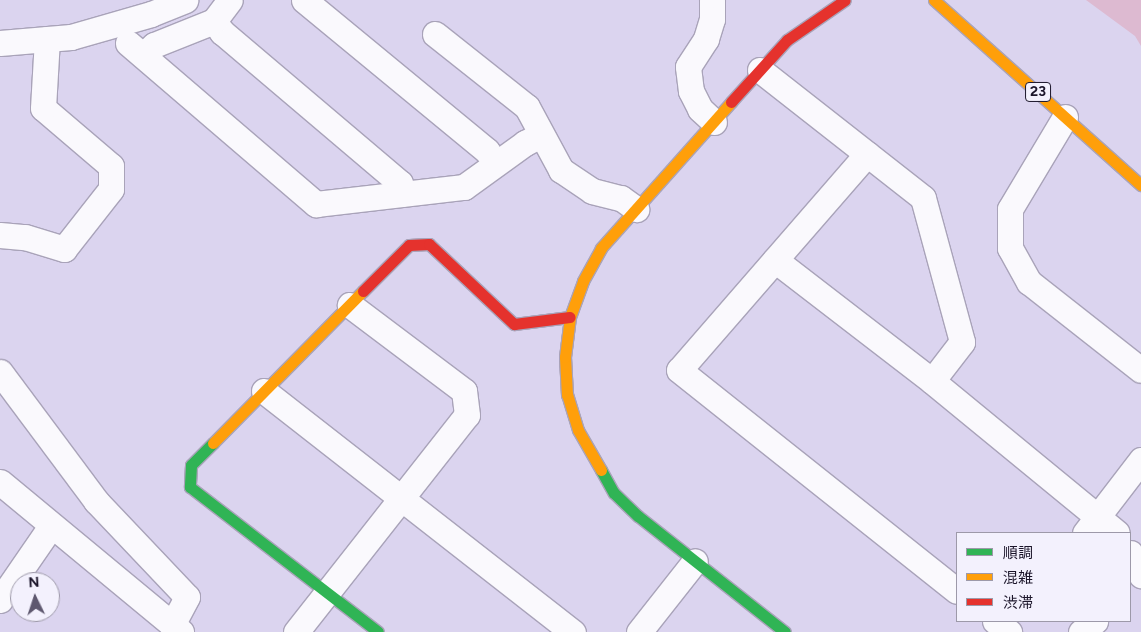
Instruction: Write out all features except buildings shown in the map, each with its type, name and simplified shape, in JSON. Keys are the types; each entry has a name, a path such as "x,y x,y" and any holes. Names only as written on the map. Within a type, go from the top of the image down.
{"street":[{"path":"0,43 71,37 151,14 185,0"},
{"path":"230,0 214,21 154,45 135,49 316,204 464,187 541,135"},
{"path":"304,0 486,151 496,164"},
{"path":"712,0 712,20 706,39 688,67 691,91 700,109 714,122"},
{"path":"786,632 638,516 614,493 593,462 578,430 568,395 565,357 570,316 583,280 601,248 787,40 845,0"},
{"name":"23","path":"934,0 1141,185"},
{"path":"214,21 222,32 400,183 402,194"},
{"path":"434,34 527,107 561,170 592,191 621,198 636,209"},
{"path":"0,235 25,237 64,250 111,189 111,166 43,108 48,39"},
{"path":"760,70 923,198 962,342 932,381"},
{"path":"1065,117 1010,209 1010,248 1029,282 1141,370"},
{"name":"23","path":"1085,136 1133,160"},
{"path":"867,154 679,370 956,590"},
{"path":"378,632 190,486 191,465 409,245 429,244 514,324 570,316"},
{"path":"775,260 932,381 1092,525 1114,532"},
{"path":"296,632 467,415 464,391 350,305"},
{"path":"0,372 96,501 187,597 176,628 50,526 0,482"},
{"path":"264,391 573,632"},
{"path":"1092,525 1141,460"},
{"path":"0,600 50,526"},
{"path":"639,632 695,561"},
{"path":"996,622 1009,632"},
{"path":"1081,632 1094,622"}],"shaded area":[{"path":"1086,0 1141,0 1141,46 1135,36"}],"traffic: fast":[{"path":"213,443 191,465 190,487 378,632"},
{"path":"601,470 614,493 638,516 785,632"}],"traffic: slow":[{"path":"934,0 1141,185"},
{"path":"601,470 578,430 567,395 565,357 570,317 583,281 601,248 731,102"},
{"path":"213,443 363,291"}],"traffic: jam":[{"path":"731,102 787,40 845,0"},
{"path":"363,291 409,245 429,244 514,324 570,317"}]}
